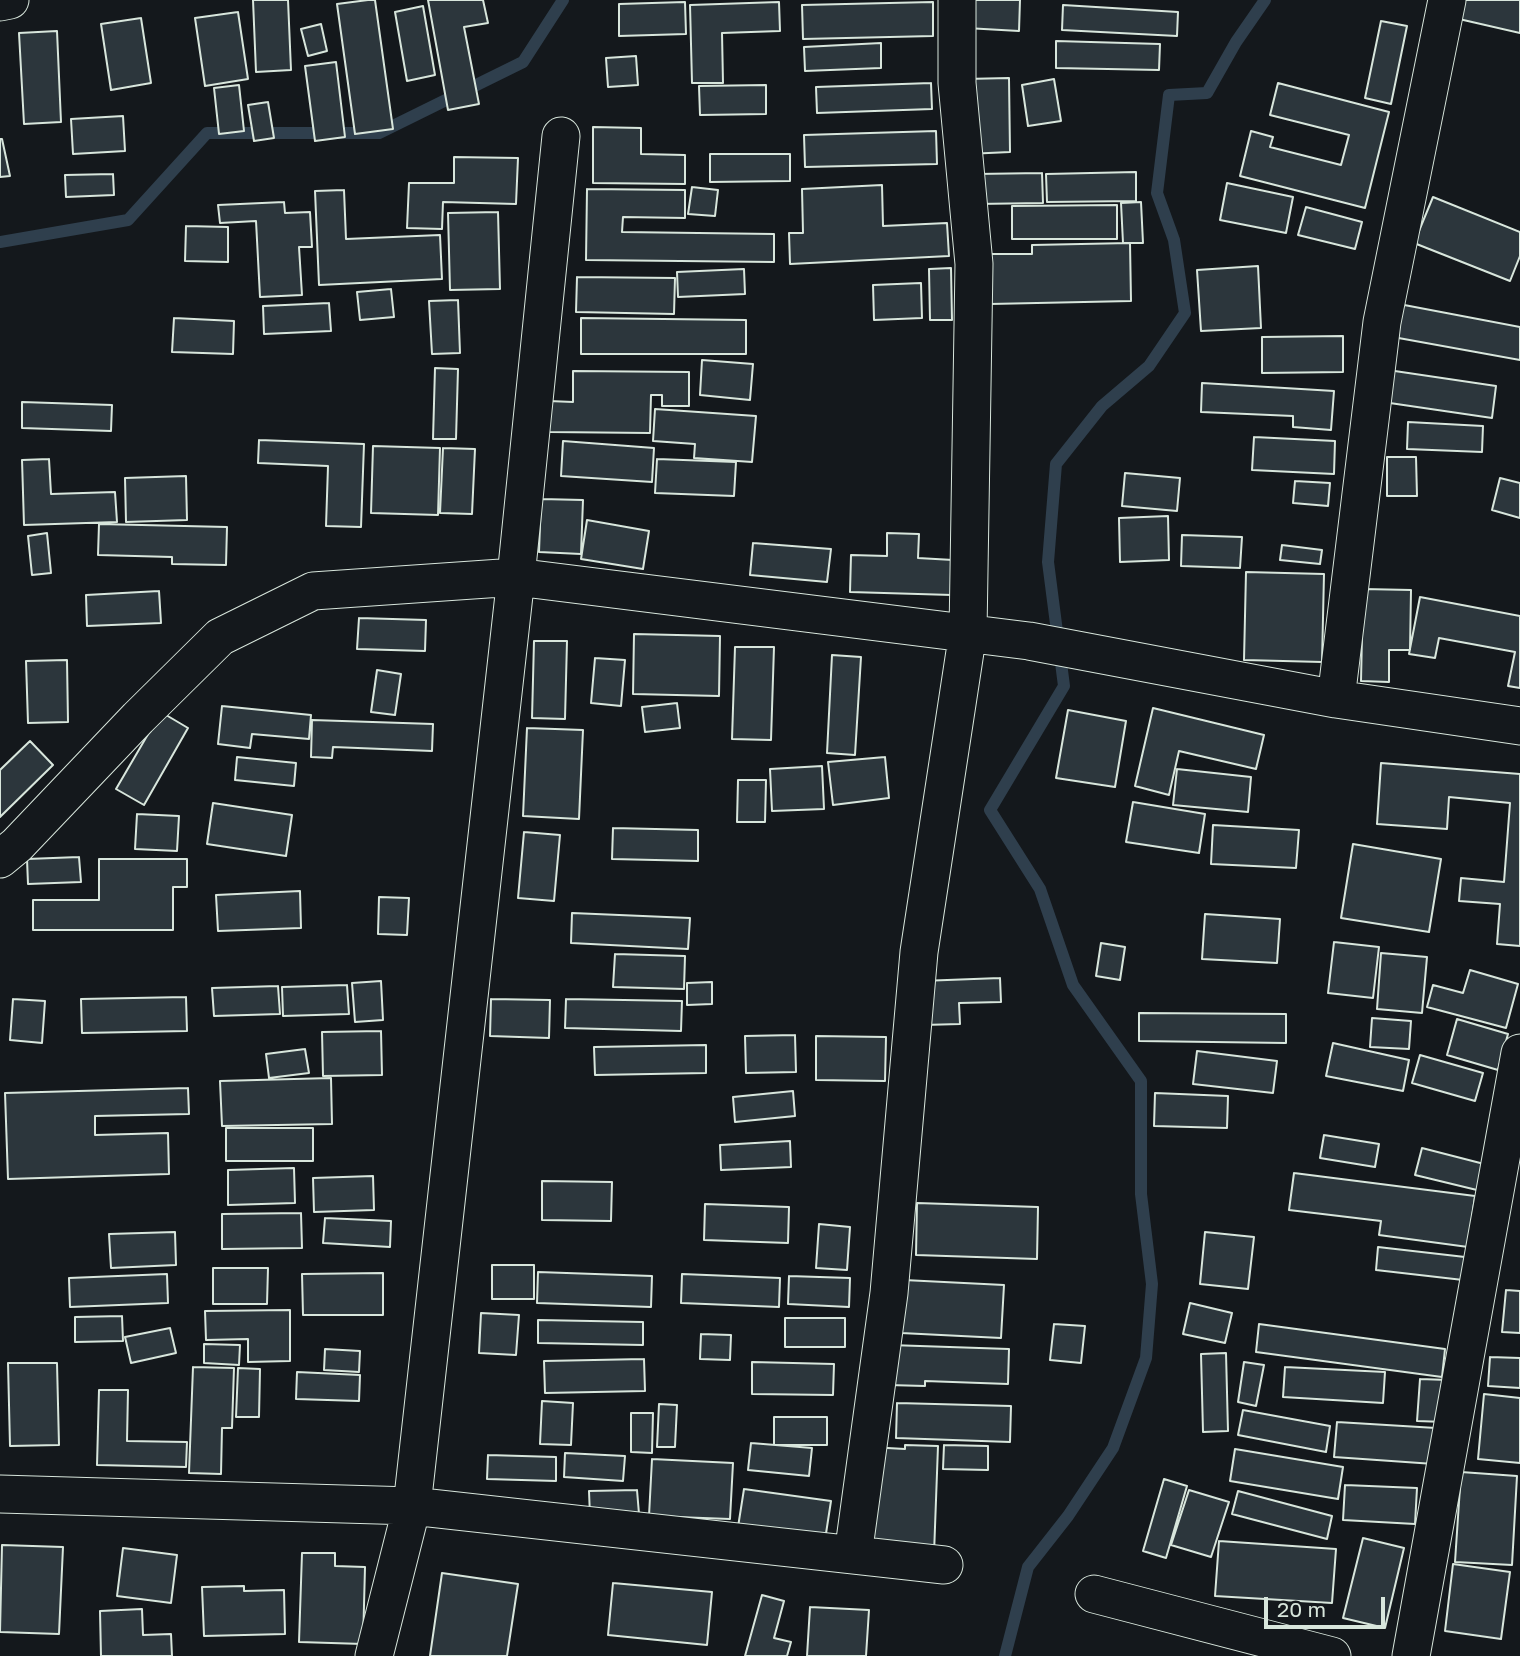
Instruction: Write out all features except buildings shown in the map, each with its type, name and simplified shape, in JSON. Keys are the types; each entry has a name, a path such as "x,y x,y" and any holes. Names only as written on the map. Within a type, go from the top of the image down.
{"street":[{"path":"0,2 10,0"},
{"path":"853,1555 889,1293 919,952 968,632 974,264 957,83 957,0"},
{"path":"1335,699 1382,322 1447,0"},
{"path":"374,1656 412,1506 516,577 561,136"},
{"path":"0,859 17,845 138,718 220,637 313,591 516,577 1029,641 1335,699 1520,726"},
{"path":"1411,1656 1520,1053"},
{"path":"0,1494 412,1506 944,1565"},
{"path":"1094,1594 1332,1656"}],"waterway":[{"path":"0,242 128,220 207,133 379,133 523,62 563,0"},
{"path":"1005,1656 1028,1567 1068,1516 1113,1448 1146,1358 1152,1284 1141,1194 1141,1081 1073,985 1040,889 990,810 1064,686 1048,562 1056,464 1102,406 1149,366 1185,313 1174,240 1157,193 1169,95 1207,93 1236,42 1265,0"}]}
